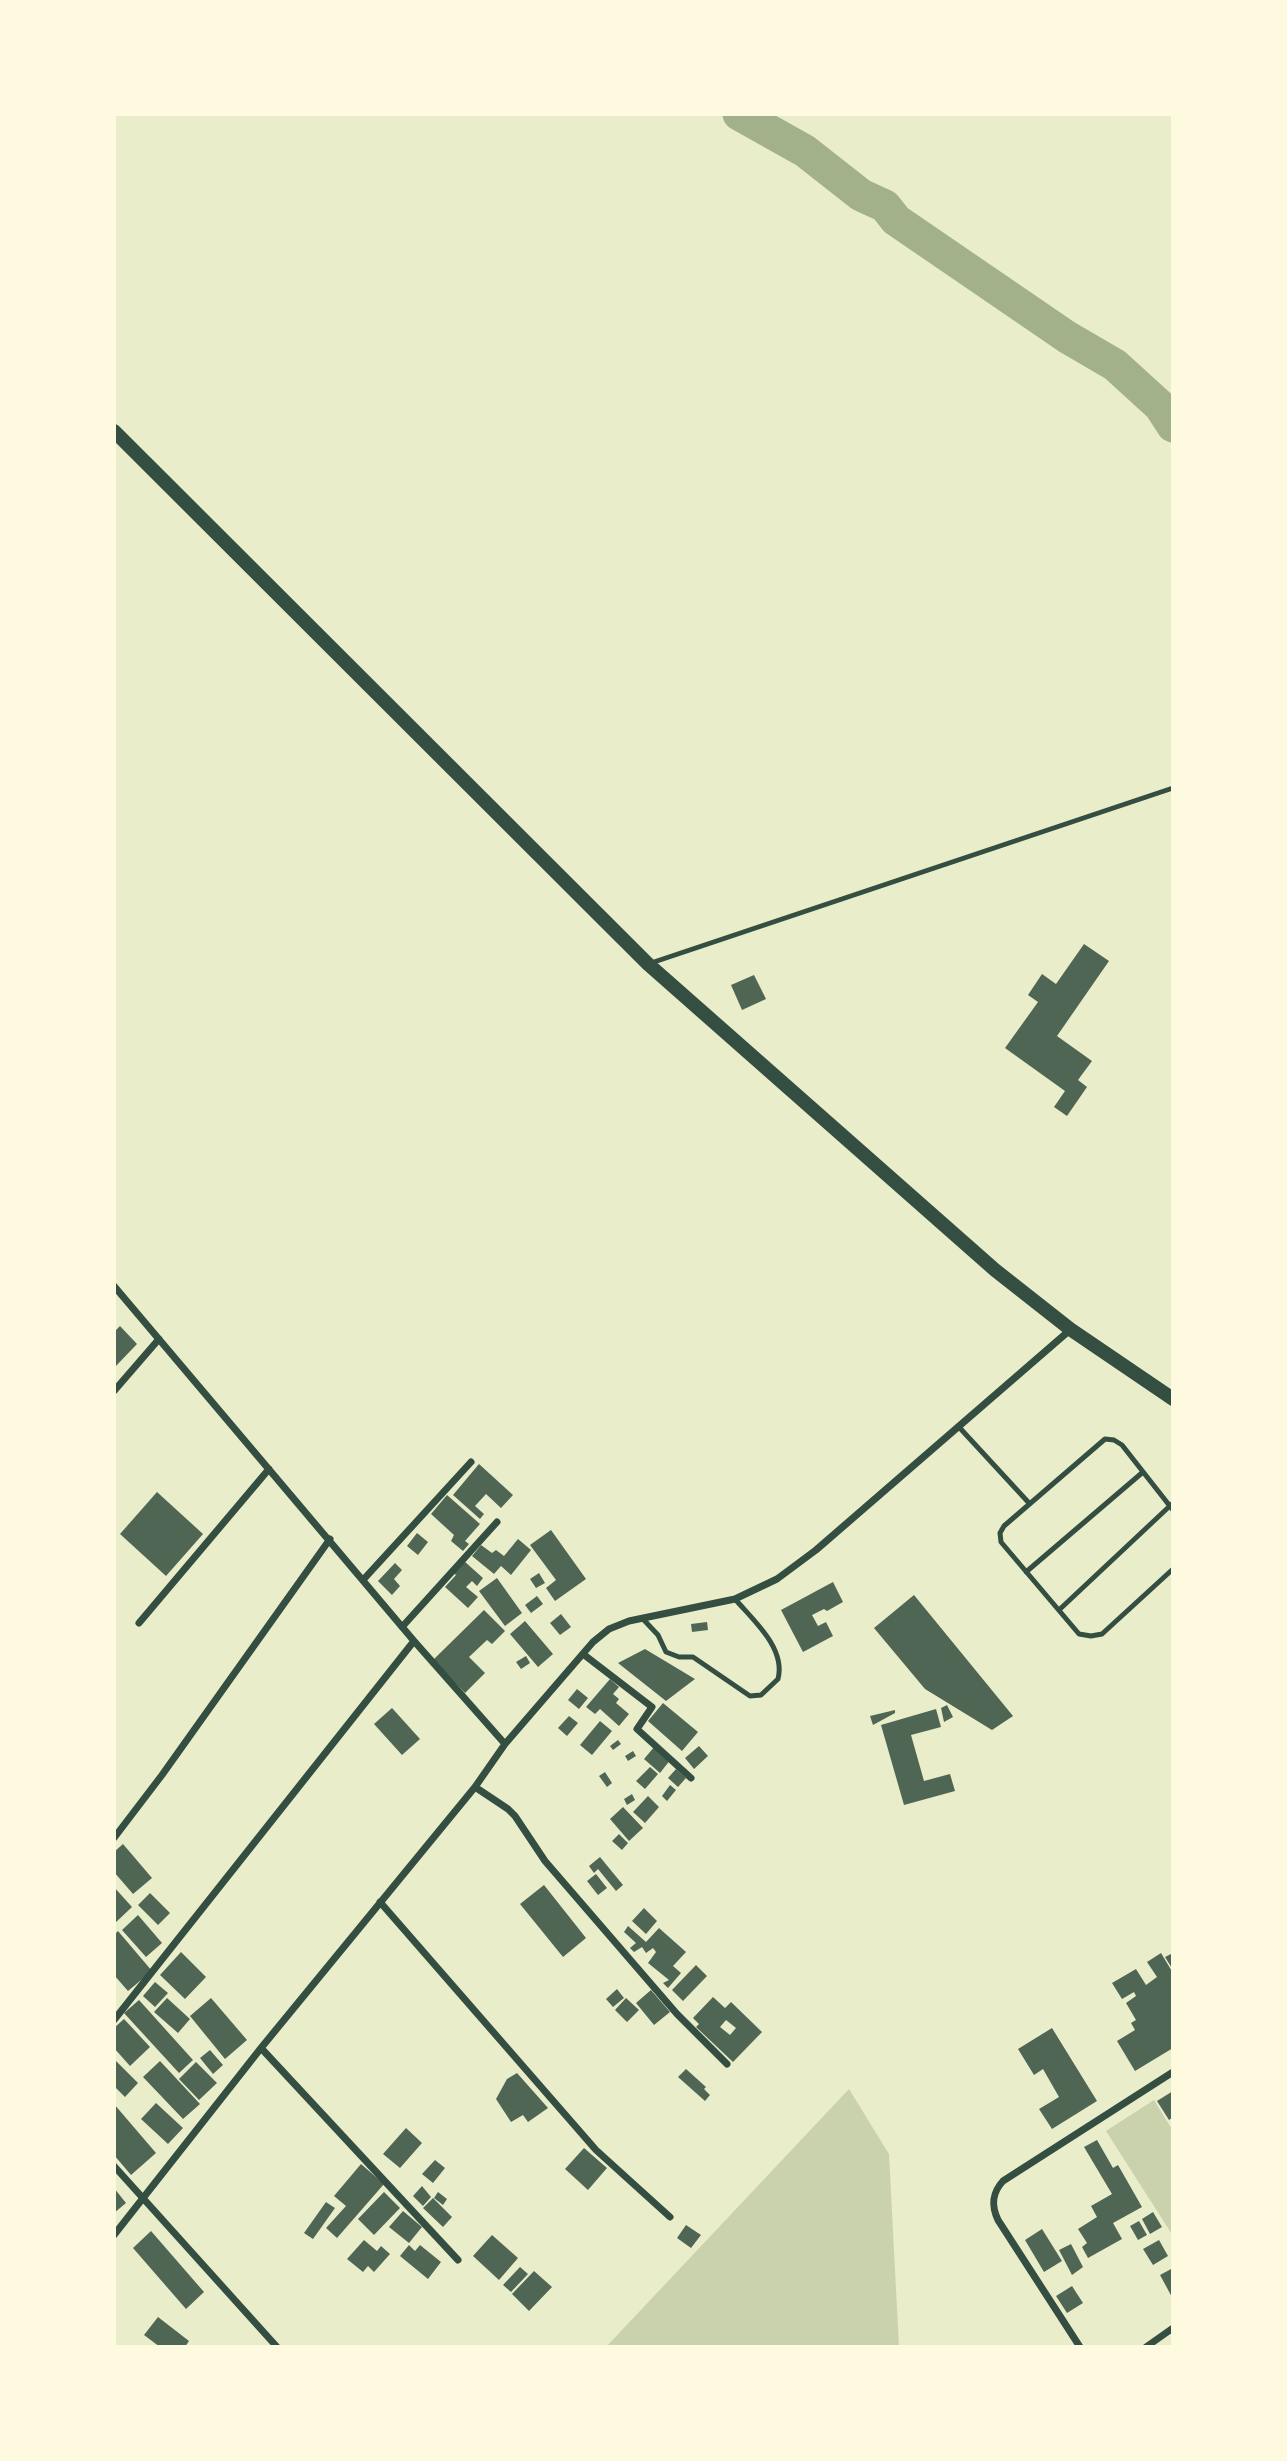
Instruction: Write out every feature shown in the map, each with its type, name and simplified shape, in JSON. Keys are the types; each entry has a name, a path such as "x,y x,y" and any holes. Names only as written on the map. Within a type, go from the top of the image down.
{"main road":[{"path":"114,432 648,964 995,1270 1070,1329 1173,1399"}],"street":[{"path":"114,1286 402,1627 505,1744"},
{"path":"114,2235 261,2048 475,1787 505,1744 583,1654 609,1629 642,1618 735,1599 777,1579 816,1550 1070,1329"},
{"path":"114,1391 159,1339"},
{"path":"363,1580 471,1462"},
{"path":"139,1623 269,1469"},
{"path":"402,1627 497,1522"},
{"path":"114,1838 330,1539"},
{"path":"114,2020 414,1641"},
{"path":"583,1654 652,1707 637,1729 691,1777"},
{"path":"475,1787 515,1816 545,1861 635,1962 677,2014 727,2064"},
{"path":"380,1902 596,2150 670,2217"},
{"path":"261,2048 458,2260"},
{"path":"1080,2347 998,2220 993,2197 1003,2181 1173,2071"},
{"path":"114,2166 277,2347"},
{"path":"1146,2347 1173,2328"}],"lane":[{"path":"648,964 1173,788"},
{"path":"958,1426 1029,1503"},
{"path":"1059,1610 1172,1506 1122,1445 1105,1439 1004,1526 1000,1533 1001,1542 1079,1634 1091,1636 1102,1634 1173,1569"},
{"path":"1027,1572 1143,1472"},
{"path":"642,1618 658,1635 666,1651 679,1657 693,1657 750,1696 761,1695 778,1679 781,1670 776,1650 735,1599"}],"green space":[{"path":"849,2089 889,2154 899,2347 606,2347"},
{"path":"1154,2100 1173,2131 1173,2236 1106,2131"}],"building":[{"path":"1084,944 1109,961 1057,1036 1092,1061 1078,1080 1087,1087 1067,1116 1054,1107 1065,1091 1005,1048 1038,1002 1028,995 1042,974 1056,984"},
{"path":"754,975 766,999 742,1010 731,985"},
{"path":"120,1326 137,1344 114,1368 114,1332"},
{"path":"479,1464 513,1495 501,1508 486,1494 475,1506 484,1514 480,1519 453,1495"},
{"path":"157,1492 203,1534 166,1576 120,1534"},
{"path":"447,1495 480,1524 465,1541 469,1544 463,1551 451,1541 454,1535 431,1514"},
{"path":"551,1530 586,1579 555,1601 546,1588 556,1580 530,1545"},
{"path":"417,1533 428,1542 418,1555 407,1546"},
{"path":"518,1539 531,1550 511,1575 501,1566 494,1574 472,1556 481,1545 492,1553 496,1550 504,1556"},
{"path":"464,1561 483,1578 477,1586 472,1581 466,1587 478,1597 468,1608 445,1587"},
{"path":"395,1563 402,1570 394,1579 400,1586 392,1595 378,1581"},
{"path":"539,1573 545,1583 536,1588 530,1579"},
{"path":"497,1578 522,1613 505,1626 479,1591"},
{"path":"833,1582 843,1602 827,1611 824,1609 812,1615 818,1626 826,1622 833,1636 803,1652 781,1610"},
{"path":"914,1595 1013,1716 992,1730 925,1689 874,1628"},
{"path":"537,1596 543,1604 531,1613 525,1605"},
{"path":"484,1610 505,1631 492,1644 487,1640 469,1657 485,1673 465,1693 433,1660"},
{"path":"561,1614 571,1627 560,1635 550,1623"},
{"path":"525,1621 553,1654 538,1667 510,1634"},
{"path":"707,1622 708,1630 692,1632 691,1624"},
{"path":"645,1649 695,1679 666,1701 618,1663"},
{"path":"526,1656 530,1663 521,1669 516,1662"},
{"path":"610,1679 619,1687 613,1694 619,1699 616,1703 629,1714 619,1726 600,1709 595,1714 586,1707"},
{"path":"577,1689 588,1698 579,1709 568,1700"},
{"path":"663,1703 698,1732 682,1751 648,1721"},
{"path":"947,1705 953,1717 944,1722 941,1708"},
{"path":"392,1708 420,1739 402,1755 374,1724"},
{"path":"936,1709 941,1727 911,1735 924,1781 950,1774 955,1791 904,1805 881,1725"},
{"path":"895,1710 895,1713 873,1725 870,1716"},
{"path":"569,1716 578,1723 567,1736 558,1728"},
{"path":"600,1721 612,1731 592,1755 580,1745"},
{"path":"618,1740 621,1744 613,1750 610,1746"},
{"path":"655,1746 671,1759 660,1773 644,1759"},
{"path":"699,1746 708,1756 694,1769 685,1758"},
{"path":"633,1751 636,1756 628,1761 625,1756"},
{"path":"650,1767 658,1774 645,1789 636,1781"},
{"path":"676,1769 686,1778 678,1787 668,1778"},
{"path":"605,1772 612,1783 607,1787 599,1776"},
{"path":"670,1785 676,1790 667,1801 662,1796"},
{"path":"632,1794 635,1800 627,1805 624,1799"},
{"path":"648,1796 659,1807 645,1823 633,1812"},
{"path":"623,1807 643,1828 629,1841 610,1819"},
{"path":"619,1834 628,1843 622,1850 612,1841"},
{"path":"123,1844 152,1878 133,1894 114,1872 114,1852"},
{"path":"600,1857 623,1885 616,1891 598,1869 594,1873 589,1866"},
{"path":"596,1874 607,1888 598,1895 587,1881"},
{"path":"544,1885 586,1938 563,1957 520,1904"},
{"path":"114,1887 132,1907 114,1924"},
{"path":"150,1893 170,1913 158,1925 138,1905"},
{"path":"644,1908 657,1921 646,1934 632,1921"},
{"path":"138,1915 162,1943 146,1957 122,1930"},
{"path":"628,1926 646,1942 659,1928 686,1952 673,1966 681,1973 668,1988 663,1983 669,1980 648,1963 656,1952 653,1948 646,1953 642,1947 634,1952 630,1948 636,1943 624,1932"},
{"path":"118,1931 152,1971 128,1991 114,1975 114,1935"},
{"path":"181,1952 206,1977 185,1999 160,1975"},
{"path":"1161,1953 1173,1973 1173,2048 1135,2071 1117,2041 1135,2030 1131,2023 1136,2020 1126,2003 1136,1996 1134,1992 1122,1999 1112,1983 1136,1969 1146,1985 1157,1977 1147,1962"},
{"path":"1173,1953 1173,1970 1165,1957"},
{"path":"696,1965 707,1976 683,2001 672,1990"},
{"path":"155,1982 168,1993 155,2007 143,1996"},
{"path":"617,1989 624,1998 613,2007 606,1999"},
{"path":"651,1990 670,2012 654,2025 636,2003"},
{"path":"713,1997 725,2008 731,2002 762,2032 733,2062 696,2027 699,2024 693,2018","holes":["726,2020 736,2028 730,2035 720,2027"]},
{"path":"167,1998 190,2019 178,2033 154,2012"},
{"path":"211,1998 247,2040 225,2059 190,2016"},
{"path":"626,1998 639,2010 627,2022 615,2010"},
{"path":"139,2000 193,2060 179,2073 124,2013"},
{"path":"124,2019 150,2047 130,2066 114,2048 114,2028"},
{"path":"1052,2028 1097,2101 1052,2129 1039,2109 1059,2097 1043,2069 1034,2075 1018,2049"},
{"path":"210,2050 223,2065 213,2074 200,2058"},
{"path":"114,2059 138,2083 125,2097 114,2086"},
{"path":"160,2061 200,2104 183,2119 143,2077"},
{"path":"196,2062 217,2083 199,2100 179,2079"},
{"path":"686,2069 706,2087 704,2089 710,2095 705,2101 678,2077"},
{"path":"517,2073 548,2108 528,2122 523,2115 511,2122 496,2099 507,2079"},
{"path":"1173,2091 1173,2117 1169,2120 1157,2101"},
{"path":"156,2103 183,2128 168,2144 141,2119"},
{"path":"114,2104 156,2153 131,2175 114,2155"},
{"path":"406,2128 422,2143 400,2168 383,2154"},
{"path":"1097,2140 1113,2168 1118,2165 1142,2207 1113,2223 1122,2239 1088,2258 1082,2247 1087,2243 1078,2229 1097,2217 1091,2206 1112,2194 1084,2147"},
{"path":"584,2148 607,2168 588,2190 565,2169"},
{"path":"435,2160 445,2168 433,2183 422,2174"},
{"path":"361,2164 384,2184 337,2238 326,2228 346,2206 334,2196"},
{"path":"422,2186 431,2197 423,2206 413,2196"},
{"path":"114,2188 126,2203 114,2213"},
{"path":"384,2192 400,2208 374,2235 358,2219"},
{"path":"438,2192 447,2199 443,2205 434,2198"},
{"path":"433,2198 452,2217 443,2227 423,2208"},
{"path":"326,2202 335,2208 313,2239 304,2233"},
{"path":"403,2211 422,2227 409,2243 389,2227"},
{"path":"1153,2212 1162,2227 1150,2234 1142,2219"},
{"path":"1139,2221 1147,2235 1138,2240 1130,2226"},
{"path":"686,2225 701,2235 691,2248 677,2238"},
{"path":"1042,2229 1062,2261 1044,2272 1025,2240"},
{"path":"151,2231 204,2292 186,2309 133,2248"},
{"path":"492,2235 518,2258 499,2280 473,2256"},
{"path":"364,2240 377,2251 381,2246 390,2254 374,2272 368,2266 363,2272 347,2259"},
{"path":"1159,2240 1168,2256 1153,2265 1143,2249"},
{"path":"1071,2244 1083,2267 1072,2275 1059,2250"},
{"path":"409,2245 415,2251 420,2245 441,2262 428,2279 400,2256"},
{"path":"520,2267 528,2274 511,2292 503,2285"},
{"path":"1173,2268 1173,2299 1160,2275"},
{"path":"534,2271 552,2287 529,2311 512,2294"},
{"path":"1072,2286 1083,2303 1067,2313 1056,2296"},
{"path":"158,2317 189,2341 185,2347 160,2347 144,2335"}],"waterway":[{"path":"739,114 805,151 861,195 885,206 896,220 1067,337 1115,365 1160,406 1173,426"}]}
